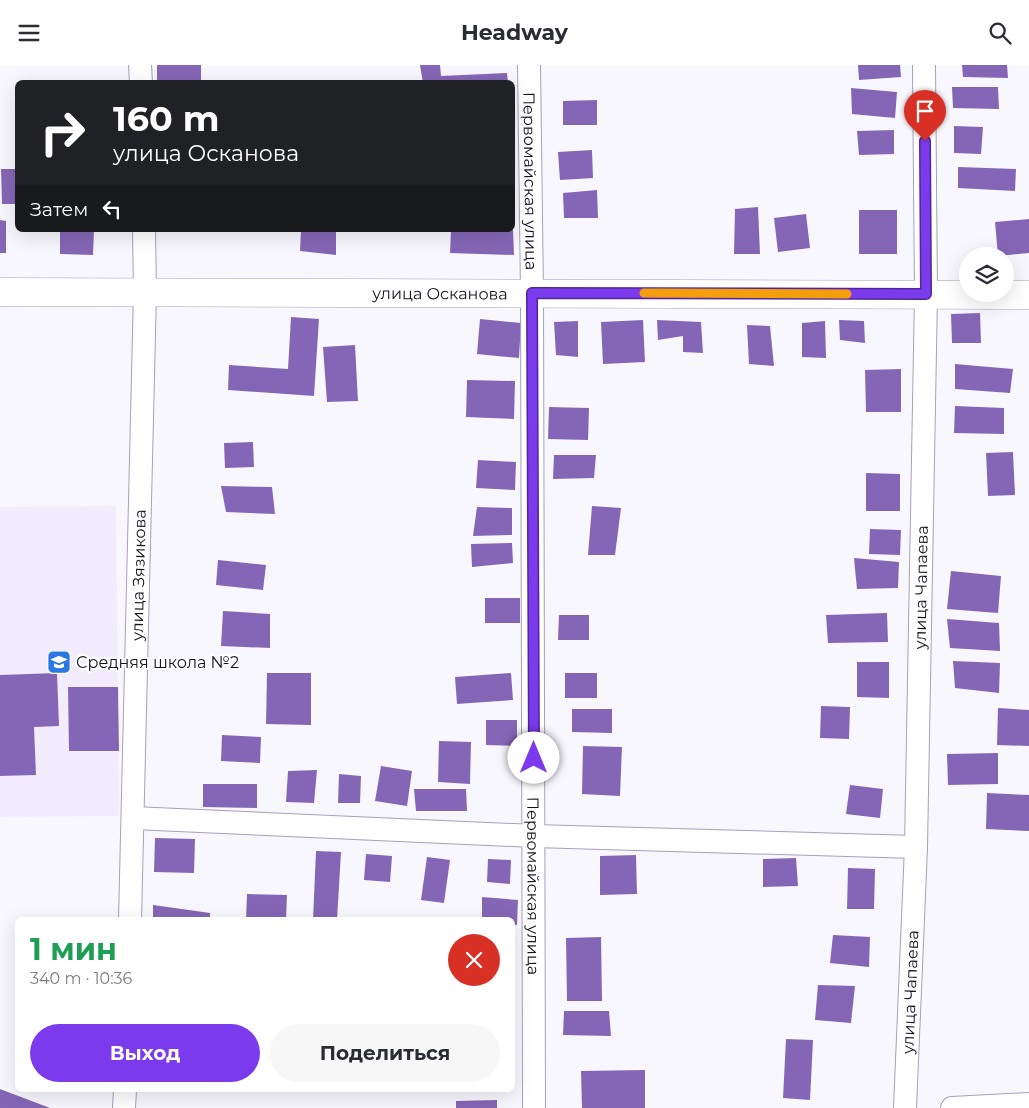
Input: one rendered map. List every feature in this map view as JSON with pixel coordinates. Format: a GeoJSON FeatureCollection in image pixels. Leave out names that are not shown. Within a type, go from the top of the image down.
{"type":"FeatureCollection","features":[{"type":"Feature","properties":{"kind":"main road","name":"улица Осканова"},"geometry":{"type":"LineString","coordinates":[[0,292],[1029,295]]}},
{"type":"Feature","properties":{"kind":"street"},"geometry":{"type":"LineString","coordinates":[[140,65],[141,80]]}},
{"type":"Feature","properties":{"kind":"street","name":"Первомайская улица"},"geometry":{"type":"LineString","coordinates":[[529,65],[532,293],[534,1108]]}},
{"type":"Feature","properties":{"kind":"street","name":"улица Чапаева"},"geometry":{"type":"LineString","coordinates":[[905,1108],[916,847],[926,294],[924,65]]}},
{"type":"Feature","properties":{"kind":"street","name":"улица Зязикова"},"geometry":{"type":"LineString","coordinates":[[130,917],[146,292],[144,232]]}},
{"type":"Feature","properties":{"kind":"street"},"geometry":{"type":"LineString","coordinates":[[133,818],[534,836],[916,847]]}},
{"type":"Feature","properties":{"kind":"street"},"geometry":{"type":"LineString","coordinates":[[124,1108],[125,1092]]}},
{"type":"Feature","properties":{"kind":"street"},"geometry":{"type":"LineString","coordinates":[[952,1108],[1029,1104]]}},
{"type":"Feature","properties":{"kind":"shaded area","name":"Средняя школа №2"},"geometry":{"type":"Polygon","coordinates":[[[116,506],[119,816],[0,817],[0,507],[116,506]]]}},
{"type":"Feature","properties":{"kind":"building"},"geometry":{"type":"Polygon","coordinates":[[[157,65],[201,65],[201,80],[157,80],[157,65]]]}},
{"type":"Feature","properties":{"kind":"building"},"geometry":{"type":"Polygon","coordinates":[[[420,65],[440,65],[441,76],[507,73],[508,80],[422,80],[420,65]]]}},
{"type":"Feature","properties":{"kind":"building"},"geometry":{"type":"Polygon","coordinates":[[[858,65],[900,65],[901,77],[859,80],[858,65]]]}},
{"type":"Feature","properties":{"kind":"building"},"geometry":{"type":"Polygon","coordinates":[[[962,65],[1007,65],[1008,78],[963,77],[962,65]]]}},
{"type":"Feature","properties":{"kind":"building"},"geometry":{"type":"Polygon","coordinates":[[[952,87],[998,87],[999,109],[953,108],[952,87]]]}},
{"type":"Feature","properties":{"kind":"building"},"geometry":{"type":"Polygon","coordinates":[[[851,88],[897,92],[895,118],[852,114],[851,88]]]}},
{"type":"Feature","properties":{"kind":"building"},"geometry":{"type":"Polygon","coordinates":[[[597,100],[597,125],[563,125],[563,101],[597,100]]]}},
{"type":"Feature","properties":{"kind":"building"},"geometry":{"type":"Polygon","coordinates":[[[954,126],[983,127],[981,154],[954,153],[954,126]]]}},
{"type":"Feature","properties":{"kind":"building"},"geometry":{"type":"Polygon","coordinates":[[[894,130],[894,154],[859,155],[857,131],[894,130]]]}},
{"type":"Feature","properties":{"kind":"building"},"geometry":{"type":"Polygon","coordinates":[[[592,150],[593,178],[560,180],[558,152],[592,150]]]}},
{"type":"Feature","properties":{"kind":"building"},"geometry":{"type":"Polygon","coordinates":[[[958,167],[1016,169],[1015,191],[958,188],[958,167]]]}},
{"type":"Feature","properties":{"kind":"building"},"geometry":{"type":"Polygon","coordinates":[[[1,169],[15,169],[15,204],[2,204],[1,169]]]}},
{"type":"Feature","properties":{"kind":"building"},"geometry":{"type":"Polygon","coordinates":[[[597,190],[598,218],[564,218],[563,193],[597,190]]]}},
{"type":"Feature","properties":{"kind":"building"},"geometry":{"type":"Polygon","coordinates":[[[758,207],[760,254],[734,254],[735,209],[758,207]]]}},
{"type":"Feature","properties":{"kind":"building"},"geometry":{"type":"Polygon","coordinates":[[[859,210],[897,210],[897,254],[859,254],[859,210]]]}},
{"type":"Feature","properties":{"kind":"building"},"geometry":{"type":"Polygon","coordinates":[[[806,214],[810,248],[778,252],[774,218],[806,214]]]}},
{"type":"Feature","properties":{"kind":"building"},"geometry":{"type":"Polygon","coordinates":[[[1029,219],[1029,253],[1014,254],[1014,247],[997,247],[995,222],[1029,219]]]}},
{"type":"Feature","properties":{"kind":"building"},"geometry":{"type":"Polygon","coordinates":[[[0,220],[6,221],[6,253],[0,253],[0,220]]]}},
{"type":"Feature","properties":{"kind":"building"},"geometry":{"type":"Polygon","coordinates":[[[60,232],[94,232],[93,255],[60,254],[60,232]]]}},
{"type":"Feature","properties":{"kind":"building"},"geometry":{"type":"Polygon","coordinates":[[[301,232],[336,232],[336,255],[300,251],[301,232]]]}},
{"type":"Feature","properties":{"kind":"building"},"geometry":{"type":"Polygon","coordinates":[[[451,232],[513,232],[514,255],[450,253],[451,232]]]}},
{"type":"Feature","properties":{"kind":"building"},"geometry":{"type":"Polygon","coordinates":[[[980,313],[981,343],[952,343],[951,314],[980,313]]]}},
{"type":"Feature","properties":{"kind":"building"},"geometry":{"type":"Polygon","coordinates":[[[291,317],[319,319],[314,396],[228,390],[229,365],[288,369],[291,317]]]}},
{"type":"Feature","properties":{"kind":"building"},"geometry":{"type":"Polygon","coordinates":[[[480,319],[521,323],[519,358],[477,354],[480,319]]]}},
{"type":"Feature","properties":{"kind":"building"},"geometry":{"type":"Polygon","coordinates":[[[643,320],[645,362],[603,364],[601,322],[643,320]]]}},
{"type":"Feature","properties":{"kind":"building"},"geometry":{"type":"Polygon","coordinates":[[[657,320],[701,322],[703,353],[683,352],[683,336],[658,340],[657,320]]]}},
{"type":"Feature","properties":{"kind":"building"},"geometry":{"type":"Polygon","coordinates":[[[839,320],[864,321],[865,343],[840,340],[839,320]]]}},
{"type":"Feature","properties":{"kind":"building"},"geometry":{"type":"Polygon","coordinates":[[[578,321],[578,357],[556,355],[554,322],[578,321]]]}},
{"type":"Feature","properties":{"kind":"building"},"geometry":{"type":"Polygon","coordinates":[[[825,321],[826,358],[802,357],[802,323],[825,321]]]}},
{"type":"Feature","properties":{"kind":"building"},"geometry":{"type":"Polygon","coordinates":[[[747,325],[770,326],[774,366],[749,364],[747,325]]]}},
{"type":"Feature","properties":{"kind":"building"},"geometry":{"type":"Polygon","coordinates":[[[355,345],[358,401],[327,402],[323,347],[355,345]]]}},
{"type":"Feature","properties":{"kind":"building"},"geometry":{"type":"Polygon","coordinates":[[[955,364],[1013,369],[1010,393],[955,389],[955,364]]]}},
{"type":"Feature","properties":{"kind":"building"},"geometry":{"type":"Polygon","coordinates":[[[901,369],[901,412],[866,412],[865,370],[901,369]]]}},
{"type":"Feature","properties":{"kind":"building"},"geometry":{"type":"Polygon","coordinates":[[[467,380],[515,381],[514,419],[466,417],[467,380]]]}},
{"type":"Feature","properties":{"kind":"building"},"geometry":{"type":"Polygon","coordinates":[[[955,406],[1004,408],[1004,434],[954,433],[955,406]]]}},
{"type":"Feature","properties":{"kind":"building"},"geometry":{"type":"Polygon","coordinates":[[[549,407],[589,408],[588,440],[548,439],[549,407]]]}},
{"type":"Feature","properties":{"kind":"building"},"geometry":{"type":"Polygon","coordinates":[[[253,442],[254,467],[225,468],[224,443],[253,442]]]}},
{"type":"Feature","properties":{"kind":"building"},"geometry":{"type":"Polygon","coordinates":[[[1013,452],[1015,495],[988,496],[986,453],[1013,452]]]}},
{"type":"Feature","properties":{"kind":"building"},"geometry":{"type":"Polygon","coordinates":[[[554,455],[596,455],[594,478],[553,479],[554,455]]]}},
{"type":"Feature","properties":{"kind":"building"},"geometry":{"type":"Polygon","coordinates":[[[478,460],[516,462],[515,490],[476,488],[478,460]]]}},
{"type":"Feature","properties":{"kind":"building"},"geometry":{"type":"Polygon","coordinates":[[[866,473],[900,474],[900,511],[866,511],[866,473]]]}},
{"type":"Feature","properties":{"kind":"building"},"geometry":{"type":"Polygon","coordinates":[[[221,486],[272,487],[275,514],[226,512],[221,486]]]}},
{"type":"Feature","properties":{"kind":"building"},"geometry":{"type":"Polygon","coordinates":[[[592,506],[621,508],[615,555],[588,555],[592,506]]]}},
{"type":"Feature","properties":{"kind":"building"},"geometry":{"type":"Polygon","coordinates":[[[477,507],[512,508],[512,535],[473,536],[477,507]]]}},
{"type":"Feature","properties":{"kind":"building"},"geometry":{"type":"Polygon","coordinates":[[[870,529],[901,530],[900,555],[869,554],[870,529]]]}},
{"type":"Feature","properties":{"kind":"building"},"geometry":{"type":"Polygon","coordinates":[[[512,543],[513,563],[472,567],[471,544],[512,543]]]}},
{"type":"Feature","properties":{"kind":"building"},"geometry":{"type":"Polygon","coordinates":[[[854,558],[899,562],[898,588],[857,589],[854,558]]]}},
{"type":"Feature","properties":{"kind":"building"},"geometry":{"type":"Polygon","coordinates":[[[218,560],[266,565],[263,590],[216,585],[218,560]]]}},
{"type":"Feature","properties":{"kind":"building"},"geometry":{"type":"Polygon","coordinates":[[[951,571],[1001,576],[998,613],[947,609],[951,571]]]}},
{"type":"Feature","properties":{"kind":"building"},"geometry":{"type":"Polygon","coordinates":[[[485,598],[520,598],[520,623],[485,623],[485,598]]]}},
{"type":"Feature","properties":{"kind":"building"},"geometry":{"type":"Polygon","coordinates":[[[223,611],[270,614],[270,648],[221,646],[223,611]]]}},
{"type":"Feature","properties":{"kind":"building"},"geometry":{"type":"Polygon","coordinates":[[[887,613],[888,642],[828,643],[826,615],[887,613]]]}},
{"type":"Feature","properties":{"kind":"building"},"geometry":{"type":"Polygon","coordinates":[[[559,615],[589,615],[589,640],[558,640],[559,615]]]}},
{"type":"Feature","properties":{"kind":"building"},"geometry":{"type":"Polygon","coordinates":[[[947,619],[999,623],[1000,651],[950,648],[947,619]]]}},
{"type":"Feature","properties":{"kind":"building"},"geometry":{"type":"Polygon","coordinates":[[[953,661],[1000,663],[999,693],[955,688],[953,661]]]}},
{"type":"Feature","properties":{"kind":"building"},"geometry":{"type":"Polygon","coordinates":[[[857,662],[889,662],[889,698],[857,697],[857,662]]]}},
{"type":"Feature","properties":{"kind":"building"},"geometry":{"type":"Polygon","coordinates":[[[57,673],[59,726],[34,727],[36,775],[0,776],[0,675],[57,673]]]}},
{"type":"Feature","properties":{"kind":"building"},"geometry":{"type":"Polygon","coordinates":[[[267,673],[311,673],[311,725],[266,724],[267,673]]]}},
{"type":"Feature","properties":{"kind":"building"},"geometry":{"type":"Polygon","coordinates":[[[511,673],[513,700],[457,704],[455,677],[511,673]]]}},
{"type":"Feature","properties":{"kind":"building"},"geometry":{"type":"Polygon","coordinates":[[[565,673],[597,673],[597,698],[565,698],[565,673]]]}},
{"type":"Feature","properties":{"kind":"building"},"geometry":{"type":"Polygon","coordinates":[[[68,687],[118,687],[119,751],[69,751],[68,687]]]}},
{"type":"Feature","properties":{"kind":"building"},"geometry":{"type":"Polygon","coordinates":[[[821,706],[850,707],[849,739],[820,738],[821,706]]]}},
{"type":"Feature","properties":{"kind":"building"},"geometry":{"type":"Polygon","coordinates":[[[998,708],[1029,710],[1029,746],[997,745],[998,708]]]}},
{"type":"Feature","properties":{"kind":"building"},"geometry":{"type":"Polygon","coordinates":[[[572,709],[612,709],[612,733],[572,732],[572,709]]]}},
{"type":"Feature","properties":{"kind":"building"},"geometry":{"type":"Polygon","coordinates":[[[486,720],[517,720],[517,746],[486,745],[486,720]]]}},
{"type":"Feature","properties":{"kind":"building"},"geometry":{"type":"Polygon","coordinates":[[[222,735],[261,737],[260,763],[221,761],[222,735]]]}},
{"type":"Feature","properties":{"kind":"building"},"geometry":{"type":"Polygon","coordinates":[[[439,741],[471,742],[470,784],[438,782],[439,741]]]}},
{"type":"Feature","properties":{"kind":"building"},"geometry":{"type":"Polygon","coordinates":[[[583,746],[622,747],[620,796],[582,794],[583,746]]]}},
{"type":"Feature","properties":{"kind":"building"},"geometry":{"type":"Polygon","coordinates":[[[998,753],[998,784],[948,785],[947,754],[998,753]]]}},
{"type":"Feature","properties":{"kind":"building"},"geometry":{"type":"Polygon","coordinates":[[[381,766],[412,771],[407,806],[375,801],[381,766]]]}},
{"type":"Feature","properties":{"kind":"building"},"geometry":{"type":"Polygon","coordinates":[[[317,770],[314,803],[286,802],[288,771],[317,770]]]}},
{"type":"Feature","properties":{"kind":"building"},"geometry":{"type":"Polygon","coordinates":[[[339,774],[361,776],[360,803],[338,803],[339,774]]]}},
{"type":"Feature","properties":{"kind":"building"},"geometry":{"type":"Polygon","coordinates":[[[203,784],[257,784],[257,808],[203,807],[203,784]]]}},
{"type":"Feature","properties":{"kind":"building"},"geometry":{"type":"Polygon","coordinates":[[[850,785],[883,789],[880,818],[846,814],[850,785]]]}},
{"type":"Feature","properties":{"kind":"building"},"geometry":{"type":"Polygon","coordinates":[[[414,789],[466,789],[467,811],[416,811],[414,789]]]}},
{"type":"Feature","properties":{"kind":"building"},"geometry":{"type":"Polygon","coordinates":[[[987,793],[1029,795],[1029,831],[986,829],[987,793]]]}},
{"type":"Feature","properties":{"kind":"building"},"geometry":{"type":"Polygon","coordinates":[[[155,838],[195,839],[194,873],[154,872],[155,838]]]}},
{"type":"Feature","properties":{"kind":"building"},"geometry":{"type":"Polygon","coordinates":[[[316,851],[341,852],[337,917],[313,917],[316,851]]]}},
{"type":"Feature","properties":{"kind":"building"},"geometry":{"type":"Polygon","coordinates":[[[366,854],[392,856],[390,882],[364,880],[366,854]]]}},
{"type":"Feature","properties":{"kind":"building"},"geometry":{"type":"Polygon","coordinates":[[[636,855],[637,894],[600,895],[600,856],[636,855]]]}},
{"type":"Feature","properties":{"kind":"building"},"geometry":{"type":"Polygon","coordinates":[[[427,857],[450,860],[444,903],[421,900],[427,857]]]}},
{"type":"Feature","properties":{"kind":"building"},"geometry":{"type":"Polygon","coordinates":[[[796,858],[798,886],[763,887],[763,859],[796,858]]]}},
{"type":"Feature","properties":{"kind":"building"},"geometry":{"type":"Polygon","coordinates":[[[488,859],[511,860],[510,884],[487,882],[488,859]]]}},
{"type":"Feature","properties":{"kind":"building"},"geometry":{"type":"Polygon","coordinates":[[[848,868],[875,869],[874,909],[847,909],[848,868]]]}},
{"type":"Feature","properties":{"kind":"building"},"geometry":{"type":"Polygon","coordinates":[[[247,894],[287,895],[286,917],[246,917],[247,894]]]}},
{"type":"Feature","properties":{"kind":"building"},"geometry":{"type":"Polygon","coordinates":[[[482,897],[518,900],[517,925],[515,925],[515,917],[482,917],[482,897]]]}},
{"type":"Feature","properties":{"kind":"building"},"geometry":{"type":"Polygon","coordinates":[[[153,905],[210,913],[210,917],[153,917],[153,905]]]}},
{"type":"Feature","properties":{"kind":"building"},"geometry":{"type":"Polygon","coordinates":[[[833,935],[870,937],[869,967],[830,963],[833,935]]]}},
{"type":"Feature","properties":{"kind":"building"},"geometry":{"type":"Polygon","coordinates":[[[601,937],[602,1001],[567,1001],[566,938],[601,937]]]}},
{"type":"Feature","properties":{"kind":"building"},"geometry":{"type":"Polygon","coordinates":[[[818,985],[855,986],[851,1023],[815,1020],[818,985]]]}},
{"type":"Feature","properties":{"kind":"building"},"geometry":{"type":"Polygon","coordinates":[[[564,1011],[609,1011],[611,1036],[563,1035],[564,1011]]]}},
{"type":"Feature","properties":{"kind":"building"},"geometry":{"type":"Polygon","coordinates":[[[786,1039],[813,1040],[810,1100],[783,1098],[786,1039]]]}},
{"type":"Feature","properties":{"kind":"building"},"geometry":{"type":"Polygon","coordinates":[[[645,1070],[645,1108],[582,1108],[581,1071],[645,1070]]]}},
{"type":"Feature","properties":{"kind":"building"},"geometry":{"type":"Polygon","coordinates":[[[0,1089],[50,1108],[0,1108],[0,1089]]]}},
{"type":"Feature","properties":{"kind":"building"},"geometry":{"type":"Polygon","coordinates":[[[497,1100],[497,1108],[456,1108],[456,1101],[497,1100]]]}},
{"type":"Feature","properties":{"kind":"slow traffic"},"geometry":{"type":"LineString","coordinates":[[644,293],[847,294]]}},
{"type":"Feature","properties":{"kind":"place","name":"Средняя школа №2"},"geometry":{"type":"Point","coordinates":[59,662]}},
{"type":"Feature","properties":{"kind":"route"},"geometry":{"type":"LineString","coordinates":[[534,758],[532,293],[926,294],[925,141]]}}]}
